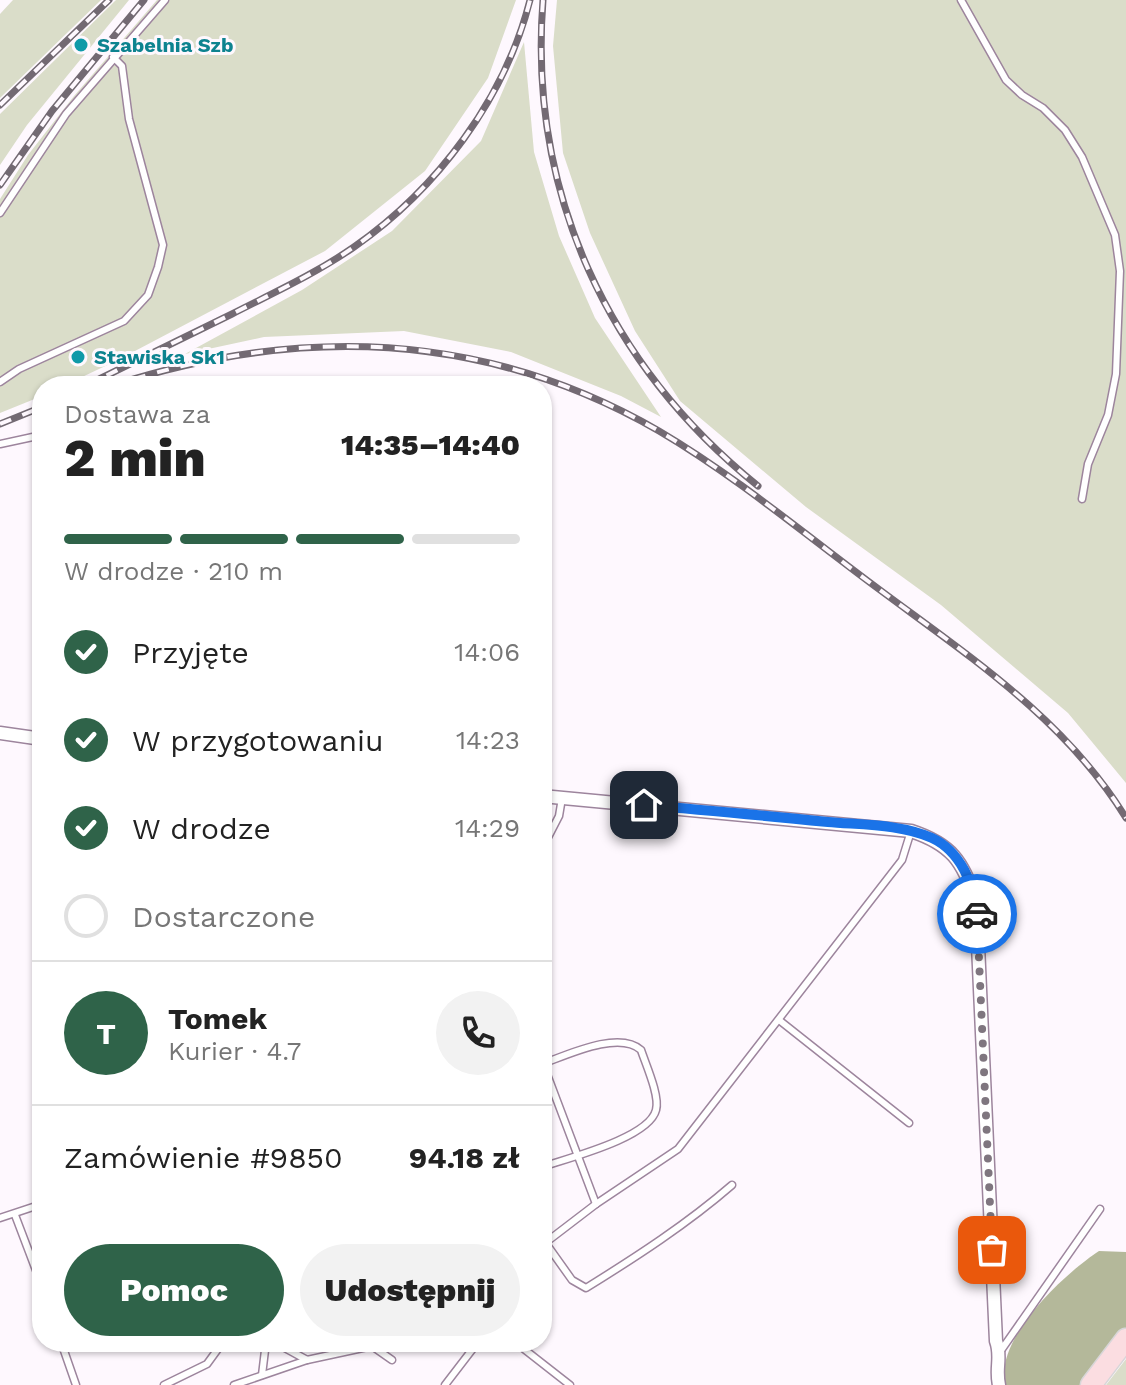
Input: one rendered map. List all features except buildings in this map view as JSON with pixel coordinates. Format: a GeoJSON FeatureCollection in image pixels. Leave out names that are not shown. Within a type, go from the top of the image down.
{"type":"FeatureCollection","features":[{"type":"Feature","properties":{"kind":"main road"},"geometry":{"type":"LineString","coordinates":[[1091,1385],[1126,1339]]}},
{"type":"Feature","properties":{"kind":"street"},"geometry":{"type":"LineString","coordinates":[[0,733],[32,738]]}},
{"type":"Feature","properties":{"kind":"street"},"geometry":{"type":"LineString","coordinates":[[552,797],[911,831],[934,839],[952,852],[967,875],[976,901],[996,1341],[1000,1353],[997,1368],[999,1385]]}},
{"type":"Feature","properties":{"kind":"lane"},"geometry":{"type":"LineString","coordinates":[[0,213],[57,126],[165,0]]}},
{"type":"Feature","properties":{"kind":"lane"},"geometry":{"type":"LineString","coordinates":[[961,0],[1006,80],[1043,108],[1065,130],[1082,157],[1115,235],[1120,271],[1116,374],[1108,415],[1088,464],[1082,499]]}},
{"type":"Feature","properties":{"kind":"lane"},"geometry":{"type":"LineString","coordinates":[[0,382],[19,369],[124,321],[148,295],[158,267],[163,245],[129,119],[122,66],[113,57]]}},
{"type":"Feature","properties":{"kind":"lane"},"geometry":{"type":"LineString","coordinates":[[0,444],[32,437]]}},
{"type":"Feature","properties":{"kind":"lane"},"geometry":{"type":"LineString","coordinates":[[552,830],[559,816],[562,798]]}},
{"type":"Feature","properties":{"kind":"lane"},"geometry":{"type":"LineString","coordinates":[[552,1238],[678,1149],[902,860],[911,831]]}},
{"type":"Feature","properties":{"kind":"lane"},"geometry":{"type":"LineString","coordinates":[[779,1020],[909,1123]]}},
{"type":"Feature","properties":{"kind":"lane"},"geometry":{"type":"LineString","coordinates":[[552,1060],[590,1047],[627,1041],[641,1050],[657,1101],[651,1120],[625,1137],[552,1163]]}},
{"type":"Feature","properties":{"kind":"lane"},"geometry":{"type":"LineString","coordinates":[[552,1090],[596,1204]]}},
{"type":"Feature","properties":{"kind":"lane"},"geometry":{"type":"LineString","coordinates":[[552,1254],[572,1280],[586,1288],[708,1206],[732,1185]]}},
{"type":"Feature","properties":{"kind":"lane"},"geometry":{"type":"LineString","coordinates":[[0,1218],[32,1208]]}},
{"type":"Feature","properties":{"kind":"lane"},"geometry":{"type":"LineString","coordinates":[[1000,1353],[1100,1209]]}},
{"type":"Feature","properties":{"kind":"lane"},"geometry":{"type":"LineString","coordinates":[[15,1215],[32,1260]]}},
{"type":"Feature","properties":{"kind":"lane"},"geometry":{"type":"LineString","coordinates":[[64,1352],[76,1385]]}},
{"type":"Feature","properties":{"kind":"lane"},"geometry":{"type":"LineString","coordinates":[[164,1385],[207,1364],[216,1352]]}},
{"type":"Feature","properties":{"kind":"lane"},"geometry":{"type":"LineString","coordinates":[[262,1375],[265,1352]]}},
{"type":"Feature","properties":{"kind":"lane"},"geometry":{"type":"LineString","coordinates":[[292,1352],[307,1360]]}},
{"type":"Feature","properties":{"kind":"lane"},"geometry":{"type":"LineString","coordinates":[[234,1385],[340,1352]]}},
{"type":"Feature","properties":{"kind":"lane"},"geometry":{"type":"LineString","coordinates":[[382,1352],[392,1360]]}},
{"type":"Feature","properties":{"kind":"lane"},"geometry":{"type":"LineString","coordinates":[[445,1385],[470,1352]]}},
{"type":"Feature","properties":{"kind":"lane"},"geometry":{"type":"LineString","coordinates":[[528,1352],[570,1385]]}},
{"type":"Feature","properties":{"kind":"green space"},"geometry":{"type":"Polygon","coordinates":[[[13,0],[101,0],[0,98],[0,14],[13,0]]]}},
{"type":"Feature","properties":{"kind":"green space"},"geometry":{"type":"Polygon","coordinates":[[[116,0],[129,0],[27,125],[0,165],[0,114],[116,0]]]}},
{"type":"Feature","properties":{"kind":"green space"},"geometry":{"type":"Polygon","coordinates":[[[157,0],[516,0],[488,78],[425,171],[325,251],[84,376],[32,376],[32,400],[0,413],[0,199],[28,155],[157,0]]]}},
{"type":"Feature","properties":{"kind":"green space"},"geometry":{"type":"Polygon","coordinates":[[[557,0],[1126,0],[1126,783],[1068,713],[941,605],[806,507],[680,401],[635,331],[590,233],[563,153],[553,46],[557,0]]]}},
{"type":"Feature","properties":{"kind":"green space"},"geometry":{"type":"Polygon","coordinates":[[[524,42],[534,152],[559,236],[595,318],[661,417],[621,396],[511,352],[404,331],[264,337],[185,354],[302,290],[392,231],[481,141],[524,42]]]}},
{"type":"Feature","properties":{"kind":"green space"},"geometry":{"type":"Polygon","coordinates":[[[1099,1251],[1126,1252],[1126,1331],[1085,1385],[1005,1385],[1004,1367],[1021,1328],[1051,1291],[1099,1251]]]}},
{"type":"Feature","properties":{"kind":"green space"},"geometry":{"type":"Polygon","coordinates":[[[1126,1359],[1126,1385],[1106,1385],[1126,1359]]]}},
{"type":"Feature","properties":{"kind":"railway"},"geometry":{"type":"LineString","coordinates":[[0,105],[109,0]]}},
{"type":"Feature","properties":{"kind":"railway"},"geometry":{"type":"LineString","coordinates":[[0,185],[52,111],[144,0]]}},
{"type":"Feature","properties":{"kind":"railway"},"geometry":{"type":"LineString","coordinates":[[105,376],[309,275],[384,224],[413,198],[464,139],[504,72],[530,0]]}},
{"type":"Feature","properties":{"kind":"railway"},"geometry":{"type":"LineString","coordinates":[[543,0],[542,71],[549,140],[565,207],[589,270],[620,330],[659,386],[705,438],[758,486]]}},
{"type":"Feature","properties":{"kind":"railway"},"geometry":{"type":"LineString","coordinates":[[146,376],[252,353],[321,347],[390,348],[459,356],[534,376]]}},
{"type":"Feature","properties":{"kind":"railway"},"geometry":{"type":"LineString","coordinates":[[552,383],[593,398],[659,431],[716,468],[982,666],[1046,720],[1075,750],[1126,818]]}},
{"type":"Feature","properties":{"kind":"railway"},"geometry":{"type":"LineString","coordinates":[[0,424],[32,411]]}},
{"type":"Feature","properties":{"kind":"way so far"},"geometry":{"type":"LineString","coordinates":[[977,914],[992,1250]]}},
{"type":"Feature","properties":{"kind":"place","name":"Szabelnia Szb"},"geometry":{"type":"Point","coordinates":[81,45]}},
{"type":"Feature","properties":{"kind":"place","name":"Stawiska Sk1"},"geometry":{"type":"Point","coordinates":[78,357]}},
{"type":"Feature","properties":{"kind":"route"},"geometry":{"type":"LineString","coordinates":[[644,805],[911,831],[934,839],[952,852],[967,875],[977,914]]}}]}
